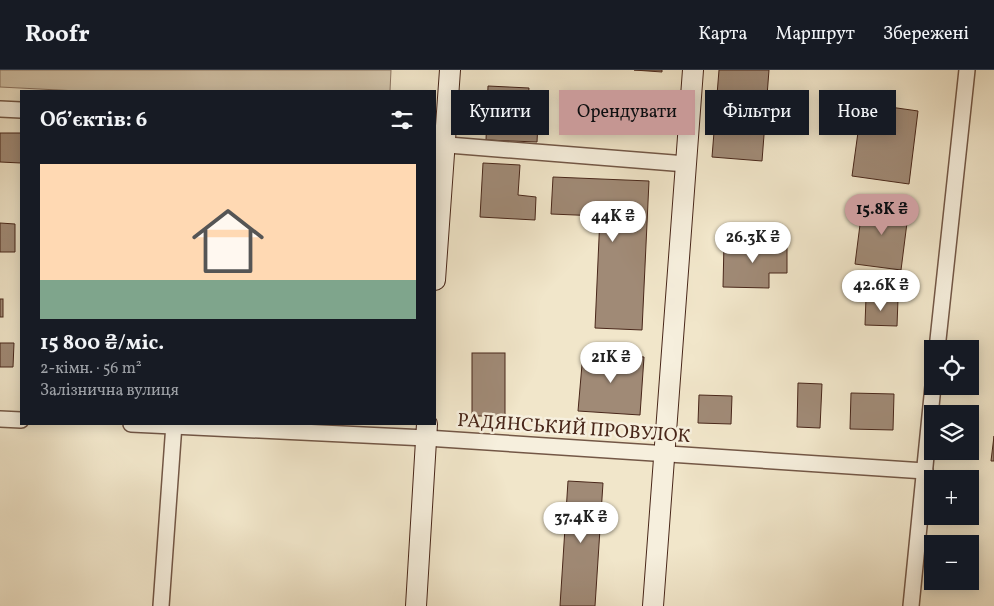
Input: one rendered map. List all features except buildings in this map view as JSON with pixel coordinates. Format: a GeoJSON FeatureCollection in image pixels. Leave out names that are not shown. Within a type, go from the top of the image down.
{"type":"FeatureCollection","features":[{"type":"Feature","properties":{"kind":"street"},"geometry":{"type":"LineString","coordinates":[[436,253],[440,145],[450,70]]}},
{"type":"Feature","properties":{"kind":"street"},"geometry":{"type":"LineString","coordinates":[[654,606],[693,70]]}},
{"type":"Feature","properties":{"kind":"street"},"geometry":{"type":"LineString","coordinates":[[938,340],[967,70]]}},
{"type":"Feature","properties":{"kind":"street"},"geometry":{"type":"LineString","coordinates":[[0,109],[20,110]]}},
{"type":"Feature","properties":{"kind":"street"},"geometry":{"type":"LineString","coordinates":[[440,145],[686,164]]}},
{"type":"Feature","properties":{"kind":"street"},"geometry":{"type":"LineString","coordinates":[[924,470],[932,395]]}},
{"type":"Feature","properties":{"kind":"street"},"geometry":{"type":"LineString","coordinates":[[0,419],[20,420]]}},
{"type":"Feature","properties":{"kind":"street"},"geometry":{"type":"LineString","coordinates":[[161,606],[174,425]]}},
{"type":"Feature","properties":{"kind":"street","name":"РАДЯНСЬКИЙ ПРОВУЛОК"},"geometry":{"type":"LineString","coordinates":[[174,425],[426,431],[665,453],[924,471]]}},
{"type":"Feature","properties":{"kind":"street"},"geometry":{"type":"LineString","coordinates":[[416,606],[426,431]]}},
{"type":"Feature","properties":{"kind":"street"},"geometry":{"type":"LineString","coordinates":[[911,606],[924,471]]}},
{"type":"Feature","properties":{"kind":"shaded area"},"geometry":{"type":"Polygon","coordinates":[[[0,70],[391,70],[390,90],[58,90],[0,87],[0,70]]]}}]}
